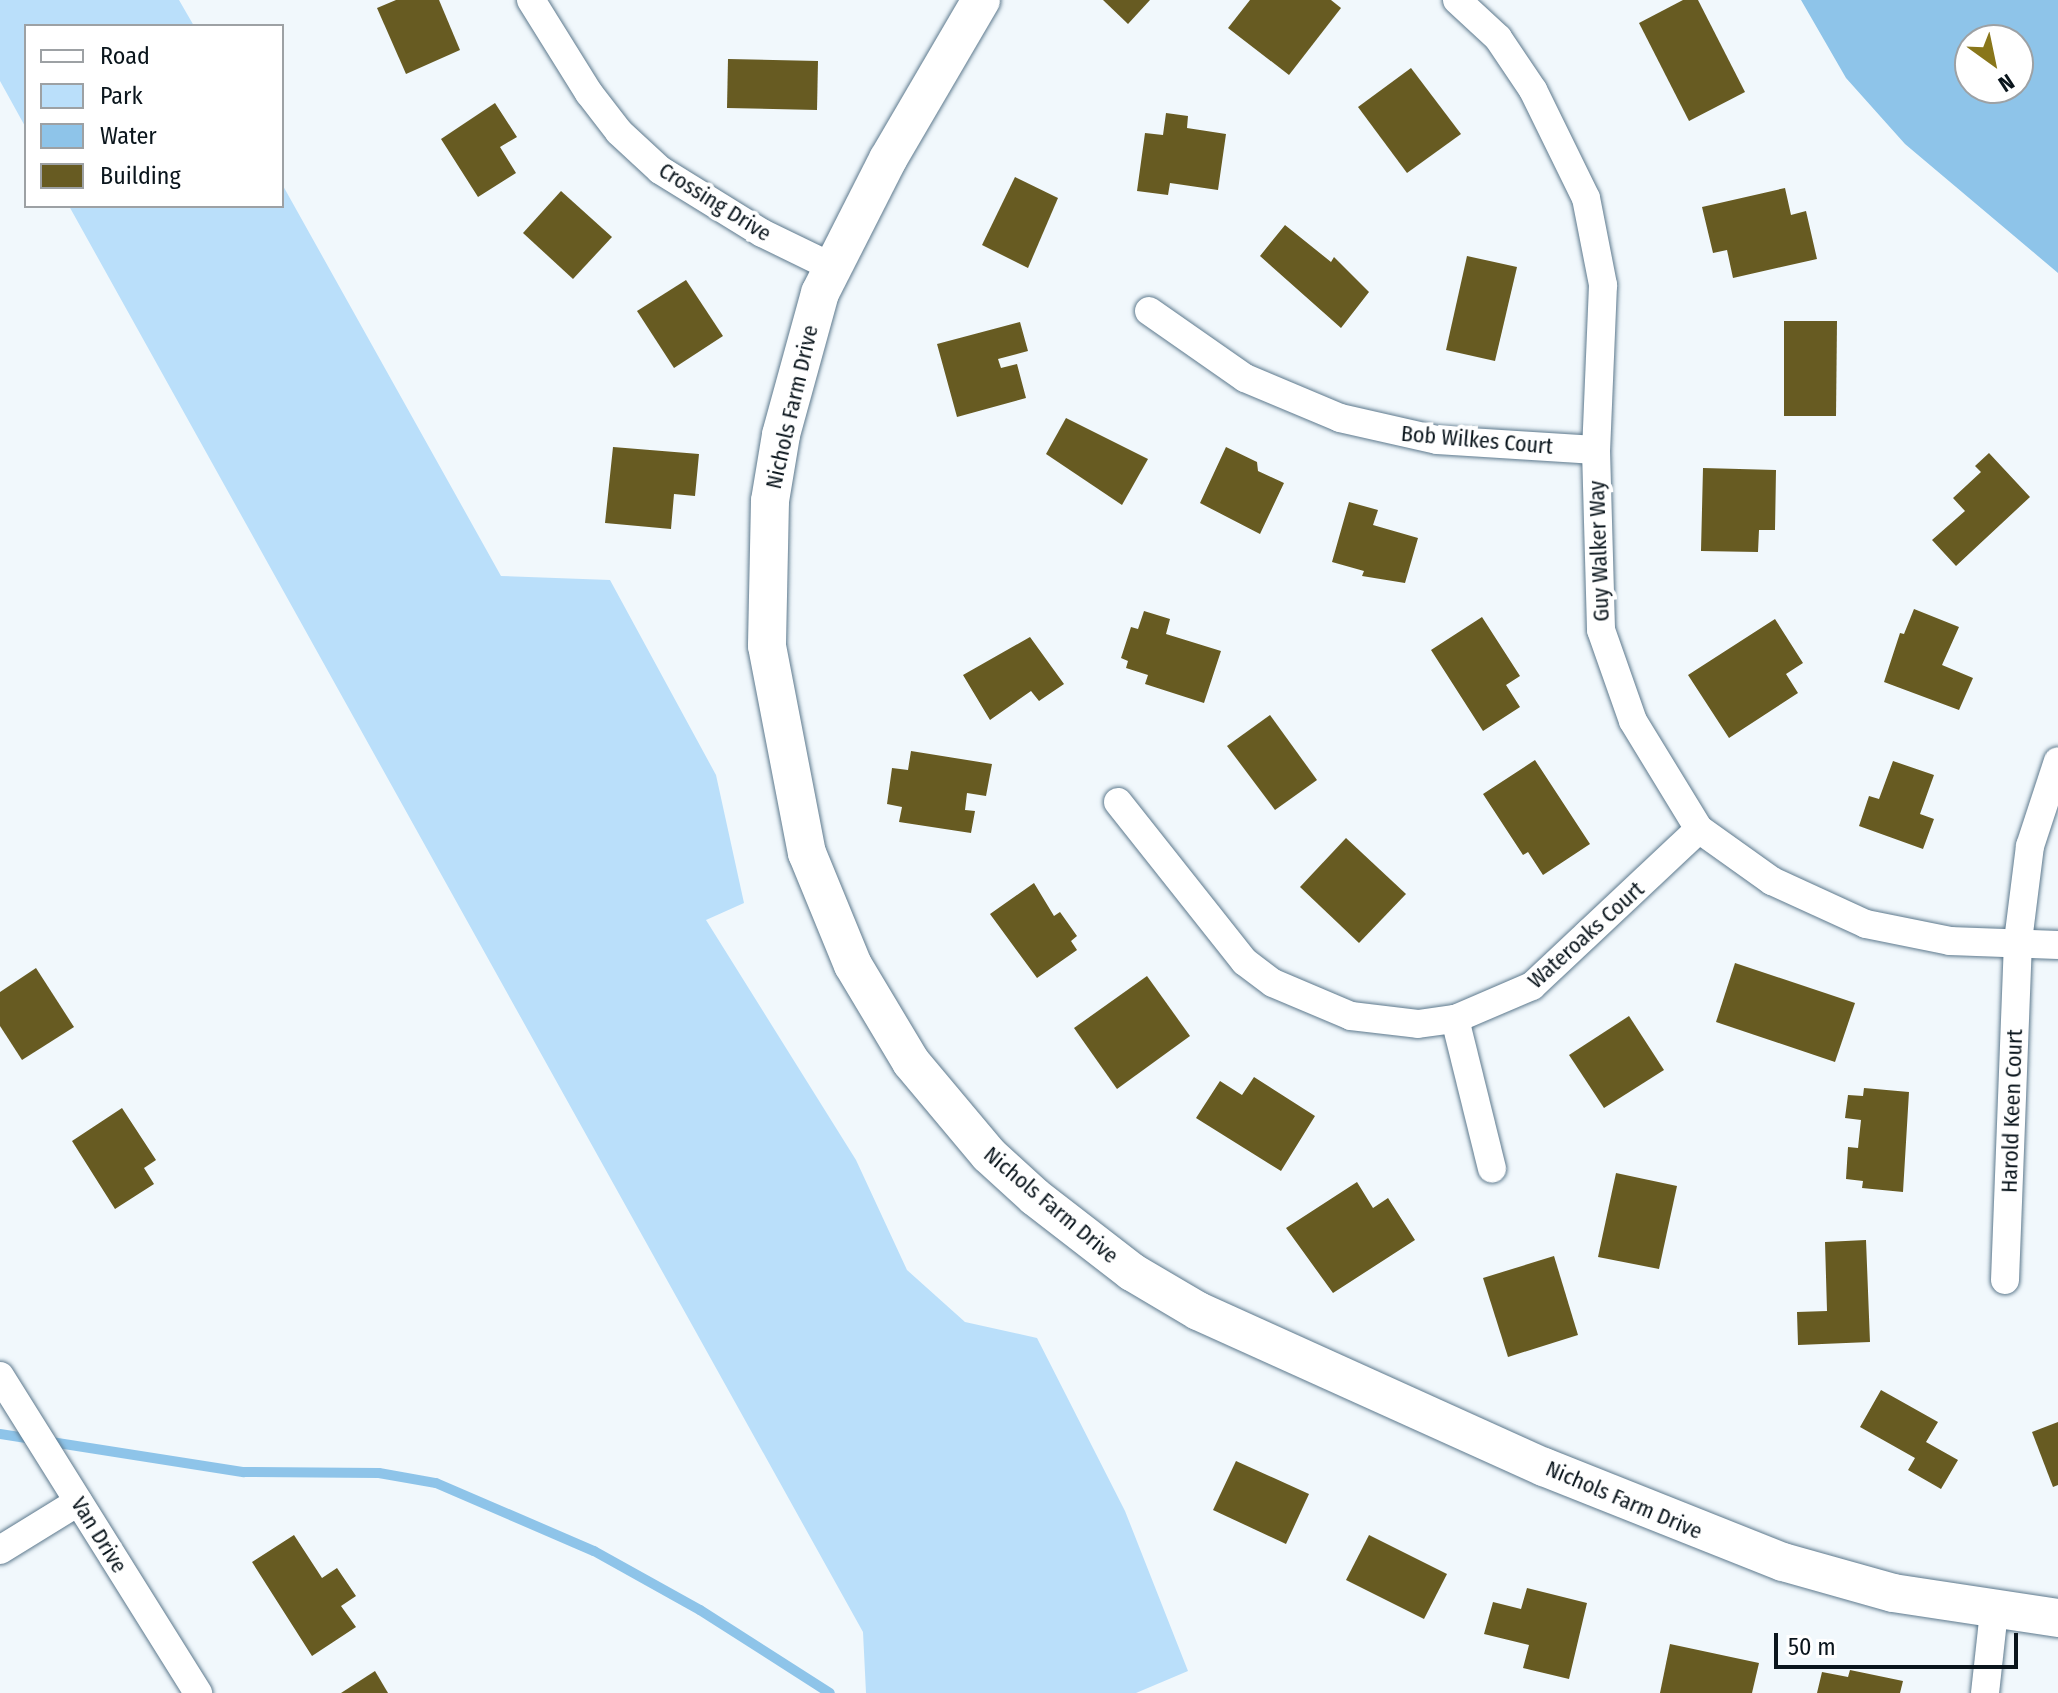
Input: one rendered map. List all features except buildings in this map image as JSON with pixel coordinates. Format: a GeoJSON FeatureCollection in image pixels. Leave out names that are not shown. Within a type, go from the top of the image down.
{"type":"FeatureCollection","features":[{"type":"Feature","properties":{"kind":"street","name":"Crossing Drive"},"geometry":{"type":"LineString","coordinates":[[531,0],[589,93],[619,132],[660,170],[762,233],[832,267]]}},
{"type":"Feature","properties":{"kind":"street","name":"Nichols Farm Drive"},"geometry":{"type":"LineString","coordinates":[[981,0],[832,267],[801,356],[770,501],[766,587],[773,686],[807,853],[827,911],[853,965],[911,1062],[989,1155],[1080,1235],[1198,1311],[1679,1524],[1783,1562],[1893,1593],[1994,1611],[2058,1618]]}},
{"type":"Feature","properties":{"kind":"street","name":"Guy Walker Way"},"geometry":{"type":"LineString","coordinates":[[1457,0],[1498,38],[1533,90],[1586,198],[1603,285],[1596,450],[1601,630],[1633,721],[1699,829],[1772,881],[1866,924],[1950,941],[2018,941],[2058,945]]}},
{"type":"Feature","properties":{"kind":"street","name":"Bob Wilkes Court"},"geometry":{"type":"LineString","coordinates":[[1149,311],[1245,378],[1340,418],[1437,440],[1596,450]]}},
{"type":"Feature","properties":{"kind":"street","name":"Harold Keen Court"},"geometry":{"type":"LineString","coordinates":[[2005,1280],[2018,941],[2030,846],[2058,761]]}},
{"type":"Feature","properties":{"kind":"street","name":"Wateroaks Court"},"geometry":{"type":"LineString","coordinates":[[1118,802],[1245,962],[1273,983],[1351,1016],[1418,1024],[1455,1019],[1532,986],[1699,829]]}},
{"type":"Feature","properties":{"kind":"street"},"geometry":{"type":"LineString","coordinates":[[1455,1019],[1492,1168]]}},
{"type":"Feature","properties":{"kind":"street","name":"Van Drive"},"geometry":{"type":"LineString","coordinates":[[0,1376],[198,1693]]}},
{"type":"Feature","properties":{"kind":"street"},"geometry":{"type":"LineString","coordinates":[[0,1550],[78,1502]]}},
{"type":"Feature","properties":{"kind":"street"},"geometry":{"type":"LineString","coordinates":[[1985,1693],[1994,1611]]}},
{"type":"Feature","properties":{"kind":"green space"},"geometry":{"type":"Polygon","coordinates":[[[0,0],[179,0],[193,24],[24,24],[24,124],[0,81],[0,0]]]}},
{"type":"Feature","properties":{"kind":"green space"},"geometry":{"type":"Polygon","coordinates":[[[284,188],[501,576],[610,580],[716,775],[744,903],[706,920],[856,1160],[907,1270],[965,1322],[1037,1338],[1125,1511],[1188,1671],[1136,1693],[866,1693],[863,1632],[70,208],[284,208],[284,188]]]}},
{"type":"Feature","properties":{"kind":"water"},"geometry":{"type":"Polygon","coordinates":[[[1801,0],[2058,0],[2058,273],[1905,144],[1846,78],[1801,0]]]}},
{"type":"Feature","properties":{"kind":"waterway"},"geometry":{"type":"LineString","coordinates":[[0,1434],[244,1472],[379,1473],[436,1483],[594,1551],[700,1610],[830,1693]]}}]}
